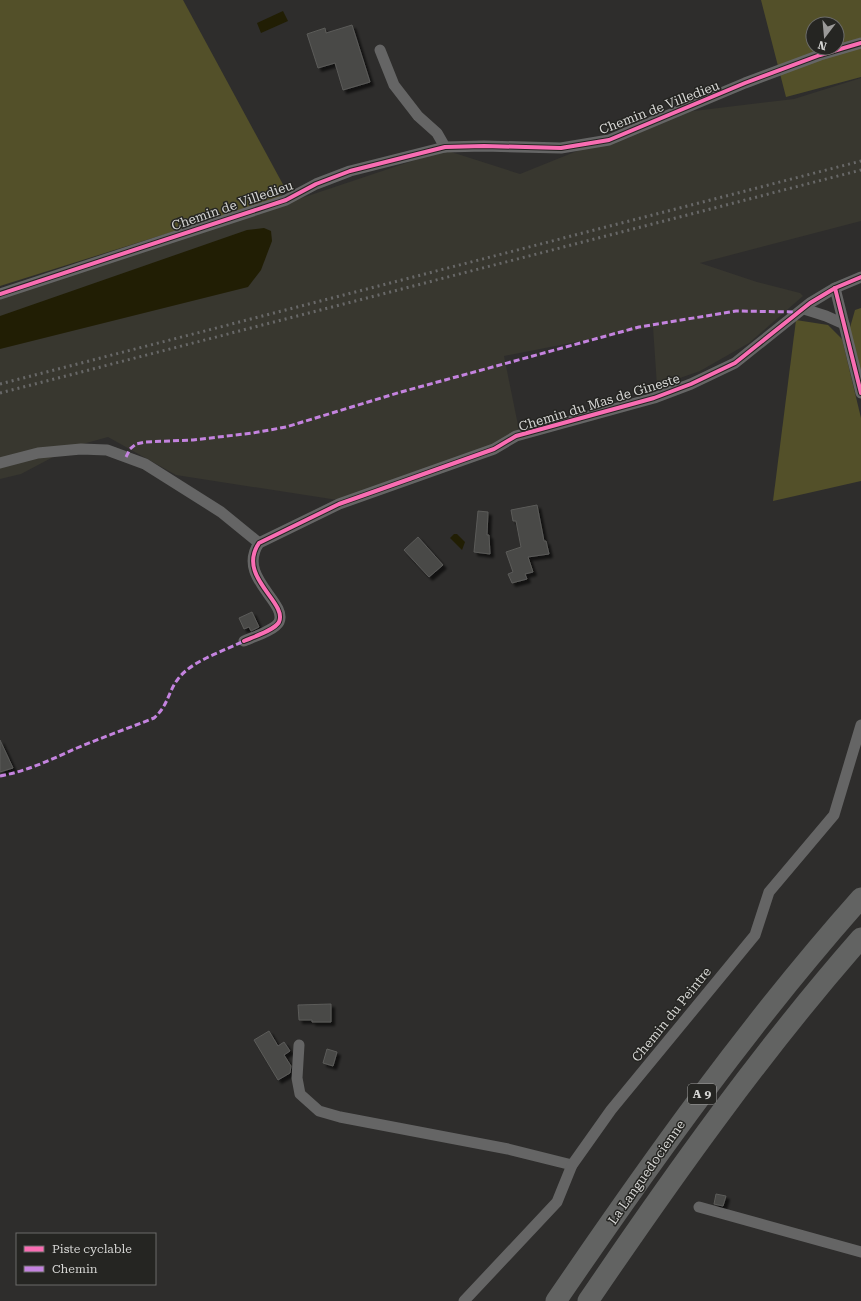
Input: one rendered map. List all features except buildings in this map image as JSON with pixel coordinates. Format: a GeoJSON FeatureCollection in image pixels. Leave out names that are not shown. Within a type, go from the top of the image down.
{"type":"FeatureCollection","features":[{"type":"Feature","properties":{"kind":"highway","name":"La Languedocienne"},"geometry":{"type":"LineString","coordinates":[[556,1301],[623,1202],[692,1107],[810,957],[861,898]]}},
{"type":"Feature","properties":{"kind":"highway","name":"La Languedocienne"},"geometry":{"type":"LineString","coordinates":[[588,1301],[666,1187],[710,1128],[777,1041],[861,938]]}},
{"type":"Feature","properties":{"kind":"street","name":"Chemin de Villedieu"},"geometry":{"type":"LineString","coordinates":[[0,294],[286,200],[316,184],[350,171],[445,147],[484,146],[560,148],[609,140],[812,58],[861,43]]}},
{"type":"Feature","properties":{"kind":"street"},"geometry":{"type":"LineString","coordinates":[[380,50],[394,85],[418,116],[437,133],[445,147]]}},
{"type":"Feature","properties":{"kind":"street","name":"Chemin du Mas de Gineste"},"geometry":{"type":"LineString","coordinates":[[259,543],[339,504],[494,449],[516,436],[654,398],[691,384],[735,363],[804,309],[835,288],[861,277]]}},
{"type":"Feature","properties":{"kind":"street"},"geometry":{"type":"LineString","coordinates":[[835,288],[861,393]]}},
{"type":"Feature","properties":{"kind":"street"},"geometry":{"type":"LineString","coordinates":[[804,309],[844,324]]}},
{"type":"Feature","properties":{"kind":"street"},"geometry":{"type":"LineString","coordinates":[[0,462],[38,453],[81,449],[107,450],[145,464],[221,512],[259,543],[254,551],[252,564],[258,579],[280,612],[279,621],[274,628],[244,641]]}},
{"type":"Feature","properties":{"kind":"street","name":"Chemin du Peintre"},"geometry":{"type":"LineString","coordinates":[[464,1301],[557,1202],[572,1165],[611,1110],[755,935],[769,892],[834,815],[861,725]]}},
{"type":"Feature","properties":{"kind":"street"},"geometry":{"type":"LineString","coordinates":[[299,1044],[297,1078],[300,1094],[319,1111],[340,1117],[508,1149],[572,1165]]}},
{"type":"Feature","properties":{"kind":"street"},"geometry":{"type":"LineString","coordinates":[[699,1207],[861,1252]]}},
{"type":"Feature","properties":{"kind":"shaded area"},"geometry":{"type":"Polygon","coordinates":[[[0,0],[183,0],[286,190],[277,199],[0,286],[0,0]]]}},
{"type":"Feature","properties":{"kind":"shaded area"},"geometry":{"type":"Polygon","coordinates":[[[761,0],[861,0],[861,77],[786,97],[761,0]]]}},
{"type":"Feature","properties":{"kind":"shaded area"},"geometry":{"type":"Polygon","coordinates":[[[283,11],[288,21],[261,33],[257,23],[283,11]]]}},
{"type":"Feature","properties":{"kind":"shaded area"},"geometry":{"type":"Polygon","coordinates":[[[861,78],[861,221],[700,263],[757,282],[800,293],[803,296],[749,343],[700,371],[657,386],[653,327],[504,356],[520,435],[344,501],[176,475],[108,437],[72,447],[21,474],[0,479],[0,299],[445,150],[520,174],[669,114],[794,99],[861,78]]]}},
{"type":"Feature","properties":{"kind":"shaded area"},"geometry":{"type":"Polygon","coordinates":[[[264,228],[271,231],[272,241],[261,270],[248,287],[0,349],[0,316],[247,230],[264,228]]]}},
{"type":"Feature","properties":{"kind":"shaded area"},"geometry":{"type":"Polygon","coordinates":[[[861,308],[861,390],[847,338],[855,310],[861,308]]]}},
{"type":"Feature","properties":{"kind":"shaded area"},"geometry":{"type":"Polygon","coordinates":[[[796,320],[828,325],[842,339],[861,418],[861,481],[773,501],[796,320]]]}},
{"type":"Feature","properties":{"kind":"shaded area"},"geometry":{"type":"Polygon","coordinates":[[[454,534],[457,534],[465,542],[462,550],[450,538],[454,534]]]}},
{"type":"Feature","properties":{"kind":"railway"},"geometry":{"type":"LineString","coordinates":[[0,384],[861,161]]}},
{"type":"Feature","properties":{"kind":"railway"},"geometry":{"type":"LineString","coordinates":[[0,393],[861,170]]}},
{"type":"Feature","properties":{"kind":"marked path"},"geometry":{"type":"LineString","coordinates":[[126,457],[130,449],[136,444],[145,442],[193,440],[253,433],[286,427],[401,392],[639,327],[736,311],[797,312]]}},
{"type":"Feature","properties":{"kind":"marked path"},"geometry":{"type":"LineString","coordinates":[[0,776],[40,764],[154,718],[162,709],[178,679],[191,667],[208,657],[244,641]]}},
{"type":"Feature","properties":{"kind":"cycle path"},"geometry":{"type":"LineString","coordinates":[[0,294],[286,200],[316,184],[350,171],[445,147],[484,146],[561,148],[609,140],[745,83],[820,55],[861,43]]}},
{"type":"Feature","properties":{"kind":"cycle path"},"geometry":{"type":"LineString","coordinates":[[244,641],[273,628],[279,622],[280,614],[258,578],[254,567],[254,555],[259,543],[339,504],[494,449],[516,436],[654,398],[691,384],[735,363],[810,303],[835,288],[861,277]]}},
{"type":"Feature","properties":{"kind":"cycle path"},"geometry":{"type":"LineString","coordinates":[[835,288],[861,393]]}}]}
